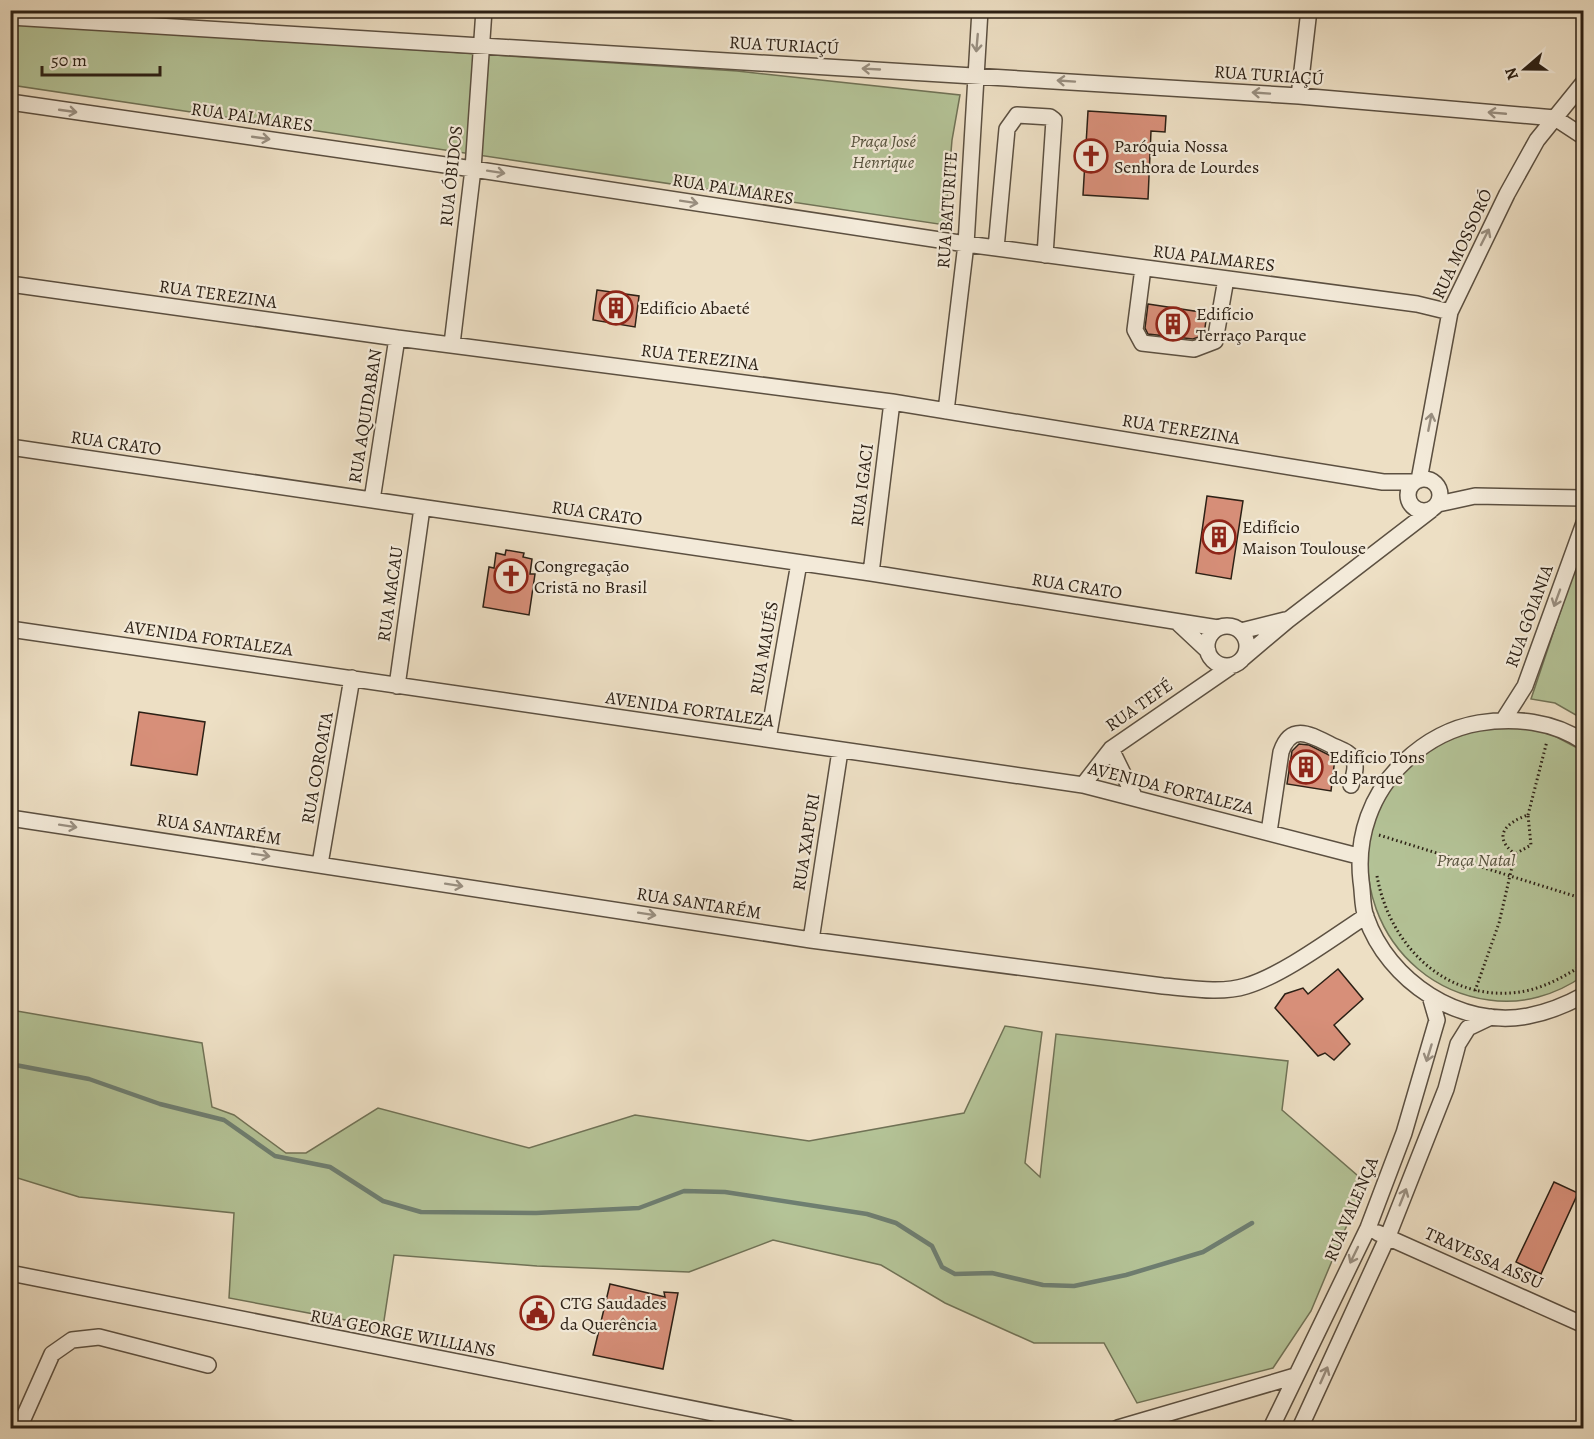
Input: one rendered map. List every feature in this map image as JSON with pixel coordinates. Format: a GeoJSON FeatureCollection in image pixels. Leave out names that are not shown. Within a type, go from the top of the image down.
{"type":"FeatureCollection","features":[{"type":"Feature","properties":{"kind":"street","name":"RUA ÓBIDOS"},"geometry":{"type":"LineString","coordinates":[[452,344],[473,169],[484,10]]}},
{"type":"Feature","properties":{"kind":"street","name":"RUA BATURITE"},"geometry":{"type":"LineString","coordinates":[[946,411],[966,244],[980,10]]}},
{"type":"Feature","properties":{"kind":"street"},"geometry":{"type":"LineString","coordinates":[[1299,96],[1309,10]]}},
{"type":"Feature","properties":{"kind":"street","name":"RUA TURIAÇÚ"},"geometry":{"type":"LineString","coordinates":[[10,17],[1299,96],[1555,118]]}},
{"type":"Feature","properties":{"kind":"street","name":"RUA MOSSORÓ"},"geometry":{"type":"LineString","coordinates":[[1417,481],[1450,312],[1507,194],[1537,140],[1584,82]]}},
{"type":"Feature","properties":{"kind":"street","name":"RUA PALMARES"},"geometry":{"type":"LineString","coordinates":[[10,102],[966,244],[1417,304],[1450,312]]}},
{"type":"Feature","properties":{"kind":"street"},"geometry":{"type":"LineString","coordinates":[[996,248],[1007,129],[1017,115],[1050,117],[1054,120],[1045,255]]}},
{"type":"Feature","properties":{"kind":"street"},"geometry":{"type":"LineString","coordinates":[[1555,118],[1584,137]]}},
{"type":"Feature","properties":{"kind":"street"},"geometry":{"type":"LineString","coordinates":[[1143,268],[1135,330],[1142,343],[1194,349],[1215,341],[1226,279]]}},
{"type":"Feature","properties":{"kind":"street","name":"RUA TEREZINA"},"geometry":{"type":"LineString","coordinates":[[10,284],[397,338],[892,402],[1383,482],[1417,481]]}},
{"type":"Feature","properties":{"kind":"street","name":"RUA AQUIDABAN"},"geometry":{"type":"LineString","coordinates":[[372,500],[397,338]]}},
{"type":"Feature","properties":{"kind":"street","name":"RUA IGACI"},"geometry":{"type":"LineString","coordinates":[[871,573],[892,402]]}},
{"type":"Feature","properties":{"kind":"street","name":"RUA CRATO"},"geometry":{"type":"LineString","coordinates":[[10,447],[871,573],[1218,628]]}},
{"type":"Feature","properties":{"kind":"street"},"geometry":{"type":"LineString","coordinates":[[1402,535],[1411,503],[1409,489],[1417,481],[1429,480],[1437,485],[1474,496],[1584,498]]}},
{"type":"Feature","properties":{"kind":"street","name":"RUA TEREZINA"},"geometry":{"type":"LineString","coordinates":[[1383,482],[1411,503]]}},
{"type":"Feature","properties":{"kind":"street"},"geometry":{"type":"LineString","coordinates":[[1435,507],[1441,495],[1437,485]]}},
{"type":"Feature","properties":{"kind":"street"},"geometry":{"type":"LineString","coordinates":[[1411,503],[1421,512],[1474,496]]}},
{"type":"Feature","properties":{"kind":"street","name":"RUA TEFÉ"},"geometry":{"type":"LineString","coordinates":[[1083,785],[1111,749],[1238,662],[1288,620],[1402,535],[1435,507]]}},
{"type":"Feature","properties":{"kind":"street","name":"RUA MACAU"},"geometry":{"type":"LineString","coordinates":[[397,686],[422,508]]}},
{"type":"Feature","properties":{"kind":"street","name":"RUA GÔIANIA"},"geometry":{"type":"LineString","coordinates":[[1504,719],[1525,686],[1584,523]]}},
{"type":"Feature","properties":{"kind":"street","name":"RUA MAUÉS"},"geometry":{"type":"LineString","coordinates":[[768,739],[800,563]]}},
{"type":"Feature","properties":{"kind":"street","name":"RUA TEFÉ"},"geometry":{"type":"LineString","coordinates":[[1241,631],[1288,620]]}},
{"type":"Feature","properties":{"kind":"street"},"geometry":{"type":"LineString","coordinates":[[1176,622],[1209,654],[1221,665],[1238,662],[1247,647],[1241,631],[1230,626],[1218,628],[1209,637],[1209,654]]}},
{"type":"Feature","properties":{"kind":"street","name":"AVENIDA FORTALEZA"},"geometry":{"type":"LineString","coordinates":[[10,629],[1083,785],[1134,796],[1358,856]]}},
{"type":"Feature","properties":{"kind":"street","name":"RUA TEFÉ"},"geometry":{"type":"LineString","coordinates":[[1198,688],[1209,654]]}},
{"type":"Feature","properties":{"kind":"street","name":"RUA COROATA"},"geometry":{"type":"LineString","coordinates":[[320,864],[352,678]]}},
{"type":"Feature","properties":{"kind":"street"},"geometry":{"type":"LineString","coordinates":[[1584,742],[1540,723],[1504,719],[1461,726],[1421,745],[1390,776],[1368,813],[1358,856],[1366,916],[1388,957],[1402,975],[1430,996],[1459,1010],[1491,1017],[1526,1016],[1560,1008],[1584,995]]}},
{"type":"Feature","properties":{"kind":"street"},"geometry":{"type":"LineString","coordinates":[[1269,832],[1281,752],[1284,741],[1292,735],[1306,733],[1349,754],[1354,760],[1355,769],[1351,785]]}},
{"type":"Feature","properties":{"kind":"street"},"geometry":{"type":"LineString","coordinates":[[1111,749],[1134,796]]}},
{"type":"Feature","properties":{"kind":"street","name":"RUA XAPURI"},"geometry":{"type":"LineString","coordinates":[[811,940],[840,751]]}},
{"type":"Feature","properties":{"kind":"street","name":"RUA SANTARÉM"},"geometry":{"type":"LineString","coordinates":[[10,818],[811,940],[1163,986],[1206,989],[1244,987],[1261,980],[1366,916]]}},
{"type":"Feature","properties":{"kind":"street","name":"RUA VALENÇA"},"geometry":{"type":"LineString","coordinates":[[1271,1428],[1368,1228],[1404,1133],[1437,1020],[1430,996]]}},
{"type":"Feature","properties":{"kind":"street"},"geometry":{"type":"LineString","coordinates":[[1300,1428],[1388,1236],[1446,1089],[1458,1044],[1468,1028],[1491,1017]]}},
{"type":"Feature","properties":{"kind":"street","name":"TRAVESSA ASSU"},"geometry":{"type":"LineString","coordinates":[[1368,1228],[1584,1325]]}},
{"type":"Feature","properties":{"kind":"street","name":"RUA GEORGE WILLIANS"},"geometry":{"type":"LineString","coordinates":[[10,1273],[789,1428]]}},
{"type":"Feature","properties":{"kind":"street"},"geometry":{"type":"LineString","coordinates":[[19,1428],[52,1354],[72,1340],[99,1337],[208,1365]]}},
{"type":"Feature","properties":{"kind":"street"},"geometry":{"type":"LineString","coordinates":[[1118,1428],[1295,1376]]}},
{"type":"Feature","properties":{"kind":"path"},"geometry":{"type":"LineString","coordinates":[[1538,739],[1553,743]]}},
{"type":"Feature","properties":{"kind":"path"},"geometry":{"type":"LineString","coordinates":[[1475,991],[1499,923],[1515,855],[1531,845],[1528,815],[1547,741]]}},
{"type":"Feature","properties":{"kind":"path"},"geometry":{"type":"LineString","coordinates":[[1515,855],[1509,850],[1505,840],[1505,829],[1509,822],[1528,815]]}},
{"type":"Feature","properties":{"kind":"path"},"geometry":{"type":"LineString","coordinates":[[1377,846],[1380,828]]}},
{"type":"Feature","properties":{"kind":"path"},"geometry":{"type":"LineString","coordinates":[[1379,835],[1584,900]]}},
{"type":"Feature","properties":{"kind":"path"},"geometry":{"type":"LineString","coordinates":[[1376,868],[1381,896],[1390,922],[1410,950],[1443,976],[1475,991],[1500,994],[1531,990],[1564,977],[1584,964]]}},
{"type":"Feature","properties":{"kind":"green space","name":"Praça José Henrique"},"geometry":{"type":"Polygon","coordinates":[[[10,23],[737,71],[960,95],[952,140],[945,225],[11,85],[10,23]]]}},
{"type":"Feature","properties":{"kind":"green space"},"geometry":{"type":"Polygon","coordinates":[[[1583,544],[1584,712],[1581,718],[1555,703],[1531,699],[1583,544]]]}},
{"type":"Feature","properties":{"kind":"green space","name":"Praça Natal"},"geometry":{"type":"Polygon","coordinates":[[[1517,726],[1551,734],[1583,751],[1583,976],[1573,983],[1538,997],[1501,1001],[1450,989],[1418,969],[1393,942],[1376,909],[1368,873],[1370,837],[1382,801],[1406,768],[1427,751],[1450,737],[1467,732],[1517,726]]]}},
{"type":"Feature","properties":{"kind":"green space"},"geometry":{"type":"Polygon","coordinates":[[[11,1010],[202,1043],[212,1107],[234,1115],[286,1153],[306,1153],[378,1108],[529,1148],[635,1115],[809,1141],[964,1113],[1005,1026],[1042,1032],[1025,1163],[1040,1177],[1056,1034],[1288,1061],[1282,1110],[1365,1182],[1311,1311],[1273,1368],[1137,1403],[1104,1343],[1034,1343],[945,1303],[881,1265],[773,1240],[689,1272],[537,1266],[394,1255],[383,1327],[229,1298],[234,1213],[79,1197],[11,1176],[10,1071],[14,1071],[11,1070],[11,1010]]]}},
{"type":"Feature","properties":{"kind":"building"},"geometry":{"type":"Polygon","coordinates":[[[1088,111],[1166,116],[1165,132],[1151,131],[1148,199],[1083,195],[1088,111]]]}},
{"type":"Feature","properties":{"kind":"building","name":"Edifício Abaeté"},"geometry":{"type":"Polygon","coordinates":[[[597,290],[639,296],[635,327],[593,320],[597,290]]]}},
{"type":"Feature","properties":{"kind":"building","name":"Edifício Terraço Parque"},"geometry":{"type":"Polygon","coordinates":[[[1148,304],[1207,313],[1204,335],[1193,339],[1148,334],[1145,328],[1148,304]]]}},
{"type":"Feature","properties":{"kind":"building","name":"Edifício Maison Toulouse"},"geometry":{"type":"Polygon","coordinates":[[[1207,496],[1243,501],[1231,579],[1196,573],[1207,496]]]}},
{"type":"Feature","properties":{"kind":"building","name":"Congregação Cristã no Brasil"},"geometry":{"type":"Polygon","coordinates":[[[506,550],[524,553],[523,557],[532,559],[530,574],[535,574],[529,615],[483,607],[489,567],[494,568],[496,553],[505,555],[506,550]]]}},
{"type":"Feature","properties":{"kind":"building"},"geometry":{"type":"Polygon","coordinates":[[[139,712],[205,722],[197,775],[131,765],[139,712]]]}},
{"type":"Feature","properties":{"kind":"building","name":"Edifício Tons do Parque"},"geometry":{"type":"Polygon","coordinates":[[[1299,744],[1309,745],[1335,758],[1331,791],[1287,784],[1292,751],[1299,744]]]}},
{"type":"Feature","properties":{"kind":"building"},"geometry":{"type":"Polygon","coordinates":[[[1338,969],[1363,999],[1334,1025],[1350,1044],[1334,1060],[1325,1053],[1318,1056],[1275,1008],[1285,994],[1303,988],[1308,994],[1338,969]]]}},
{"type":"Feature","properties":{"kind":"building"},"geometry":{"type":"Polygon","coordinates":[[[1554,1182],[1578,1193],[1541,1274],[1516,1262],[1554,1182]]]}},
{"type":"Feature","properties":{"kind":"building"},"geometry":{"type":"Polygon","coordinates":[[[610,1284],[665,1297],[664,1292],[678,1293],[663,1369],[593,1355],[610,1284]]]}},
{"type":"Feature","properties":{"kind":"waterway"},"geometry":{"type":"LineString","coordinates":[[10,1064],[89,1079],[160,1104],[224,1120],[275,1156],[330,1167],[383,1201],[421,1212],[536,1213],[639,1208],[684,1191],[725,1192],[867,1214],[896,1223],[932,1246],[942,1267],[955,1274],[992,1273],[1043,1285],[1074,1286],[1126,1275],[1203,1252],[1252,1223]]}},
{"type":"Feature","properties":{"kind":"place","name":"Paróquia Nossa Senhora de Lourdes"},"geometry":{"type":"Point","coordinates":[1091,156]}},
{"type":"Feature","properties":{"kind":"place","name":"Edifício Abaeté"},"geometry":{"type":"Point","coordinates":[616,308]}},
{"type":"Feature","properties":{"kind":"place","name":"Edifício Terraço Parque"},"geometry":{"type":"Point","coordinates":[1173,324]}},
{"type":"Feature","properties":{"kind":"place","name":"Edifício Maison Toulouse"},"geometry":{"type":"Point","coordinates":[1219,537]}},
{"type":"Feature","properties":{"kind":"place","name":"Congregação Cristã no Brasil"},"geometry":{"type":"Point","coordinates":[511,576]}},
{"type":"Feature","properties":{"kind":"place","name":"Edifício Tons do Parque"},"geometry":{"type":"Point","coordinates":[1306,767]}},
{"type":"Feature","properties":{"kind":"place","name":"CTG Saudades da Querência"},"geometry":{"type":"Point","coordinates":[537,1313]}}]}
